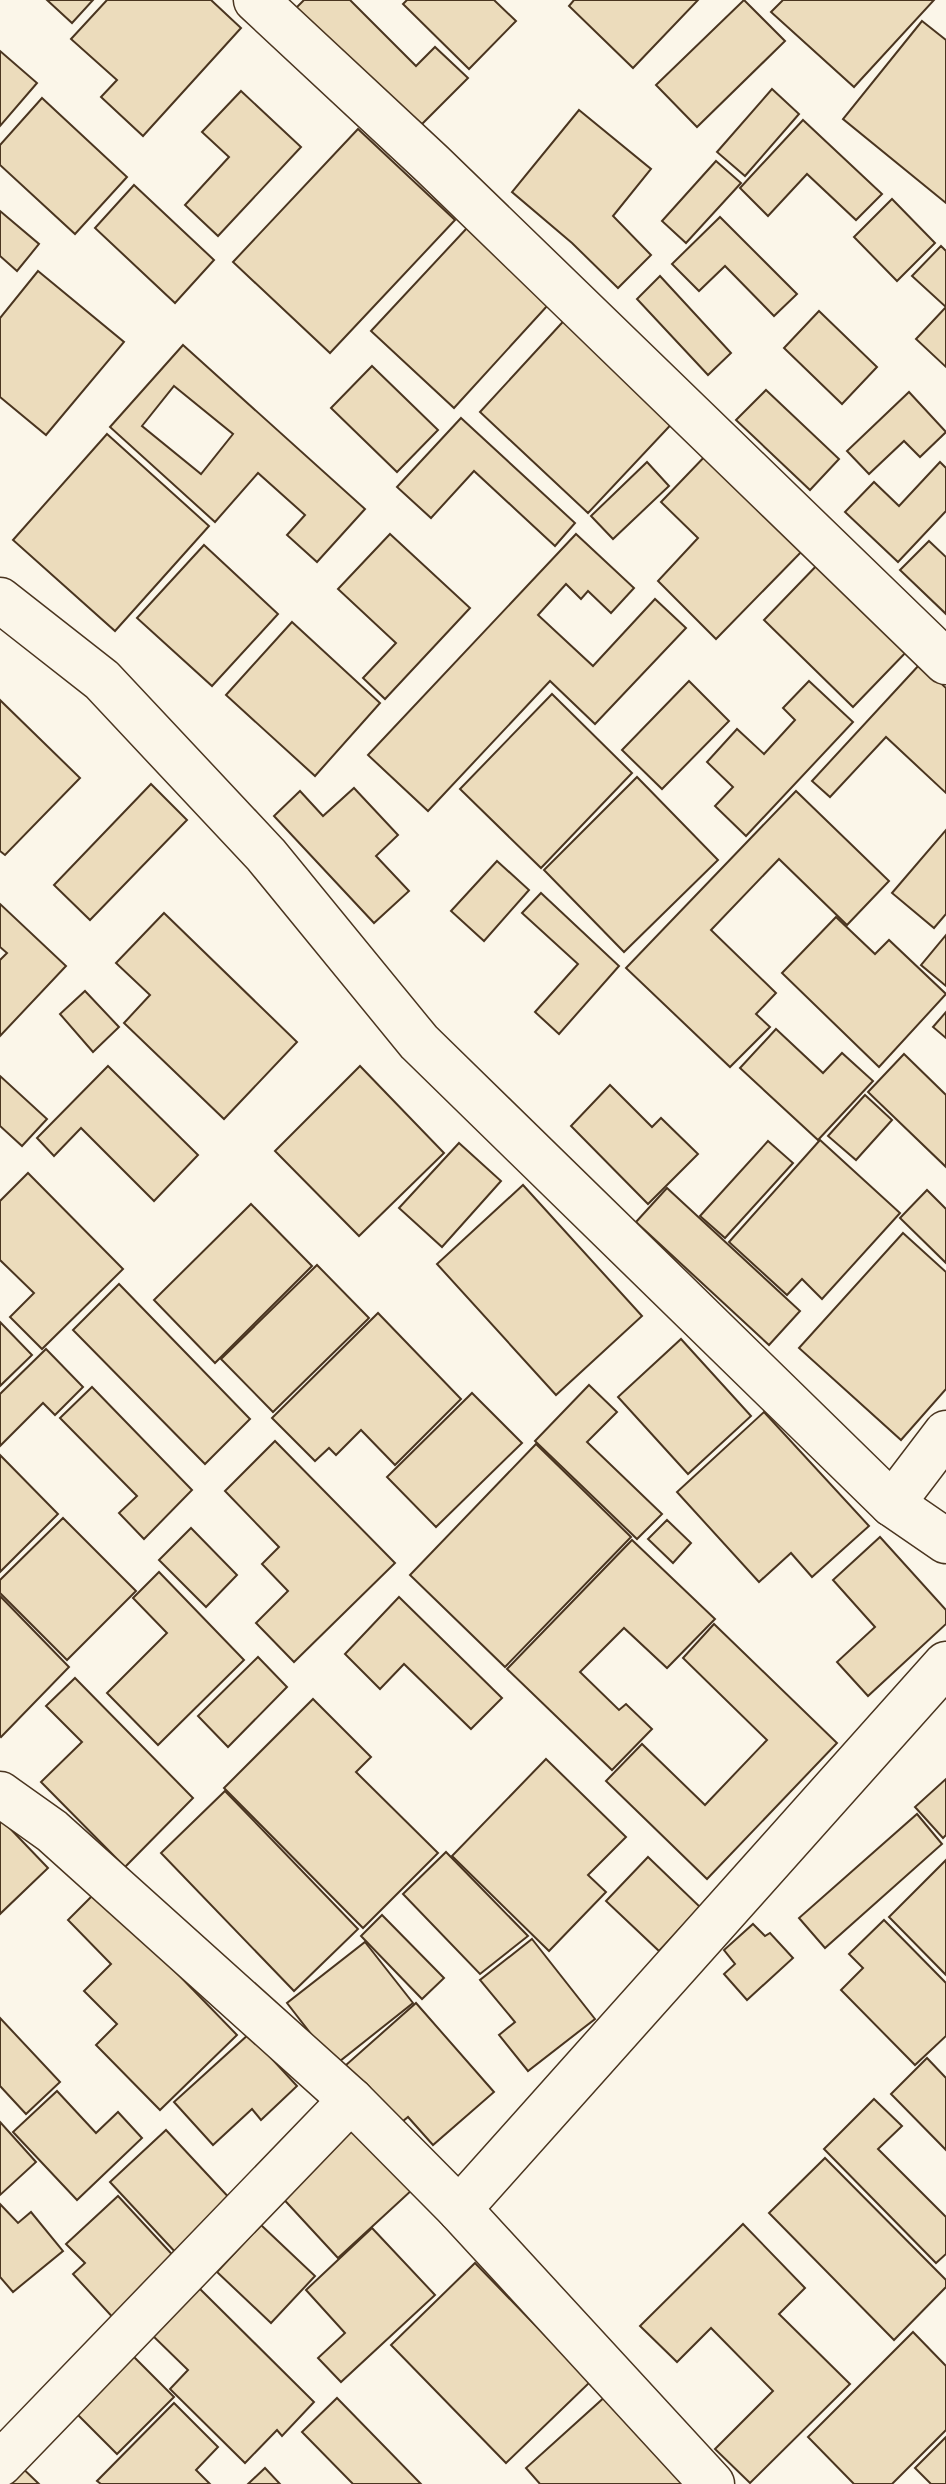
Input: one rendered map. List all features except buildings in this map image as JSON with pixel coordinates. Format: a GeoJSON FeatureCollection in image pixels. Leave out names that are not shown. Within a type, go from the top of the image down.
{"type":"FeatureCollection","features":[{"type":"Feature","properties":{"kind":"street"},"geometry":{"type":"LineString","coordinates":[[256,0],[432,164],[946,662]]}},
{"type":"Feature","properties":{"kind":"street"},"geometry":{"type":"LineString","coordinates":[[0,600],[102,680],[266,855],[419,1042],[892,1504],[946,1541]]}},
{"type":"Feature","properties":{"kind":"street"},"geometry":{"type":"LineString","coordinates":[[892,1504],[946,1433]]}},
{"type":"Feature","properties":{"kind":"street"},"geometry":{"type":"LineString","coordinates":[[459,2209],[946,1664]]}},
{"type":"Feature","properties":{"kind":"street"},"geometry":{"type":"LineString","coordinates":[[0,1794],[52,1831],[351,2100],[459,2209],[712,2484]]}},
{"type":"Feature","properties":{"kind":"street"},"geometry":{"type":"LineString","coordinates":[[0,2464],[351,2100]]}}]}
